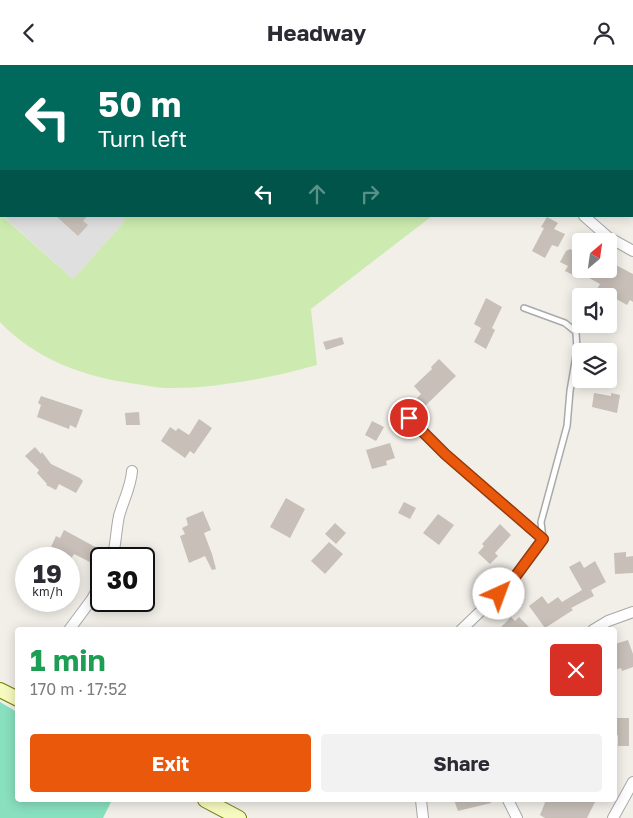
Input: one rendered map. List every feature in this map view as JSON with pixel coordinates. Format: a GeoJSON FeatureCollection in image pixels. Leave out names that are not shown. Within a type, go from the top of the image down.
{"type":"FeatureCollection","features":[{"type":"Feature","properties":{"kind":"street"},"geometry":{"type":"LineString","coordinates":[[585,217],[608,237],[633,251]]}},
{"type":"Feature","properties":{"kind":"street"},"geometry":{"type":"LineString","coordinates":[[115,547],[119,518],[131,482],[132,471]]}},
{"type":"Feature","properties":{"kind":"street"},"geometry":{"type":"LineString","coordinates":[[464,627],[512,581],[543,539]]}},
{"type":"Feature","properties":{"kind":"street"},"geometry":{"type":"LineString","coordinates":[[71,627],[90,602]]}},
{"type":"Feature","properties":{"kind":"street"},"geometry":{"type":"LineString","coordinates":[[598,627],[608,621],[633,612]]}},
{"type":"Feature","properties":{"kind":"street"},"geometry":{"type":"LineString","coordinates":[[0,690],[15,697]]}},
{"type":"Feature","properties":{"kind":"street"},"geometry":{"type":"LineString","coordinates":[[613,818],[633,781]]}},
{"type":"Feature","properties":{"kind":"street"},"geometry":{"type":"LineString","coordinates":[[209,802],[239,818]]}},
{"type":"Feature","properties":{"kind":"street"},"geometry":{"type":"LineString","coordinates":[[420,802],[423,818]]}},
{"type":"Feature","properties":{"kind":"street"},"geometry":{"type":"LineString","coordinates":[[509,802],[517,818]]}},
{"type":"Feature","properties":{"kind":"lane"},"geometry":{"type":"LineString","coordinates":[[524,308],[565,323],[576,332],[577,350],[570,391],[567,426],[541,522],[543,539]]}},
{"type":"Feature","properties":{"kind":"lane"},"geometry":{"type":"LineString","coordinates":[[409,418],[445,454],[543,539]]}},
{"type":"Feature","properties":{"kind":"shaded area"},"geometry":{"type":"Polygon","coordinates":[[[4,217],[122,217],[125,221],[73,279],[4,217]]]}},
{"type":"Feature","properties":{"kind":"green space"},"geometry":{"type":"Polygon","coordinates":[[[0,217],[3,217],[73,279],[125,221],[122,217],[431,217],[311,309],[317,365],[281,374],[242,382],[184,388],[155,387],[117,381],[62,365],[29,347],[0,322],[0,217]]]}},
{"type":"Feature","properties":{"kind":"green space"},"geometry":{"type":"Polygon","coordinates":[[[0,702],[15,711],[15,802],[111,802],[103,818],[0,818],[0,702]]]}},
{"type":"Feature","properties":{"kind":"building"},"geometry":{"type":"Polygon","coordinates":[[[57,217],[86,217],[83,221],[88,225],[78,236],[57,217]]]}},
{"type":"Feature","properties":{"kind":"building"},"geometry":{"type":"Polygon","coordinates":[[[547,217],[558,223],[554,229],[565,234],[558,247],[552,245],[545,258],[532,251],[544,228],[541,227],[547,217]]]}},
{"type":"Feature","properties":{"kind":"building"},"geometry":{"type":"Polygon","coordinates":[[[572,250],[572,274],[565,271],[568,266],[560,262],[566,251],[572,250]]]}},
{"type":"Feature","properties":{"kind":"building"},"geometry":{"type":"Polygon","coordinates":[[[618,266],[633,274],[633,302],[630,300],[627,305],[617,299],[617,288],[598,288],[600,284],[589,278],[617,278],[618,266]]]}},
{"type":"Feature","properties":{"kind":"building"},"geometry":{"type":"Polygon","coordinates":[[[486,298],[502,307],[492,328],[495,330],[486,349],[474,342],[481,328],[474,324],[486,298]]]}},
{"type":"Feature","properties":{"kind":"building"},"geometry":{"type":"Polygon","coordinates":[[[342,337],[344,344],[326,350],[323,342],[342,337]]]}},
{"type":"Feature","properties":{"kind":"building"},"geometry":{"type":"Polygon","coordinates":[[[439,359],[456,376],[424,407],[416,399],[421,394],[414,386],[432,369],[431,367],[439,359]]]}},
{"type":"Feature","properties":{"kind":"building"},"geometry":{"type":"Polygon","coordinates":[[[594,393],[611,396],[611,393],[620,395],[617,413],[592,407],[594,393]]]}},
{"type":"Feature","properties":{"kind":"building"},"geometry":{"type":"Polygon","coordinates":[[[41,396],[83,410],[76,428],[70,425],[69,429],[37,417],[41,405],[38,403],[41,396]]]}},
{"type":"Feature","properties":{"kind":"building"},"geometry":{"type":"Polygon","coordinates":[[[139,412],[140,425],[126,425],[125,413],[139,412]]]}},
{"type":"Feature","properties":{"kind":"building"},"geometry":{"type":"Polygon","coordinates":[[[199,419],[212,428],[194,454],[190,451],[185,458],[161,441],[170,427],[176,431],[178,428],[189,435],[199,419]]]}},
{"type":"Feature","properties":{"kind":"building"},"geometry":{"type":"Polygon","coordinates":[[[372,421],[384,427],[376,441],[365,435],[372,421]]]}},
{"type":"Feature","properties":{"kind":"building"},"geometry":{"type":"Polygon","coordinates":[[[390,443],[395,458],[386,461],[387,465],[372,469],[366,450],[390,443]]]}},
{"type":"Feature","properties":{"kind":"building"},"geometry":{"type":"Polygon","coordinates":[[[35,447],[41,454],[42,452],[51,464],[83,481],[76,493],[59,484],[56,490],[46,485],[37,473],[39,470],[25,456],[35,447]]]}},
{"type":"Feature","properties":{"kind":"building"},"geometry":{"type":"Polygon","coordinates":[[[286,498],[305,509],[290,538],[270,527],[286,498]]]}},
{"type":"Feature","properties":{"kind":"building"},"geometry":{"type":"Polygon","coordinates":[[[404,502],[416,508],[410,519],[398,513],[404,502]]]}},
{"type":"Feature","properties":{"kind":"building"},"geometry":{"type":"Polygon","coordinates":[[[203,511],[211,530],[204,533],[216,569],[212,570],[205,556],[189,563],[180,536],[185,534],[182,528],[188,525],[186,518],[203,511]]]}},
{"type":"Feature","properties":{"kind":"building"},"geometry":{"type":"Polygon","coordinates":[[[438,514],[454,525],[439,545],[423,533],[438,514]]]}},
{"type":"Feature","properties":{"kind":"building"},"geometry":{"type":"Polygon","coordinates":[[[335,523],[346,533],[336,544],[325,534],[335,523]]]}},
{"type":"Feature","properties":{"kind":"building"},"geometry":{"type":"Polygon","coordinates":[[[500,524],[511,535],[495,553],[498,556],[490,564],[478,553],[484,546],[482,544],[500,524]]]}},
{"type":"Feature","properties":{"kind":"building"},"geometry":{"type":"Polygon","coordinates":[[[64,530],[95,547],[90,547],[90,562],[80,557],[80,547],[51,547],[56,536],[60,538],[64,530]]]}},
{"type":"Feature","properties":{"kind":"building"},"geometry":{"type":"Polygon","coordinates":[[[329,542],[343,554],[325,574],[311,561],[329,542]]]}},
{"type":"Feature","properties":{"kind":"building"},"geometry":{"type":"Polygon","coordinates":[[[626,552],[626,557],[633,556],[633,573],[615,574],[614,553],[626,552]]]}},
{"type":"Feature","properties":{"kind":"building"},"geometry":{"type":"Polygon","coordinates":[[[580,561],[584,568],[595,561],[606,582],[591,590],[594,596],[571,608],[573,610],[544,627],[529,606],[542,596],[548,604],[558,597],[562,602],[582,590],[569,567],[580,561]]]}},
{"type":"Feature","properties":{"kind":"building"},"geometry":{"type":"Polygon","coordinates":[[[511,617],[515,621],[519,617],[529,627],[501,627],[511,617]]]}},
{"type":"Feature","properties":{"kind":"building"},"geometry":{"type":"Polygon","coordinates":[[[628,640],[633,654],[633,667],[622,671],[621,668],[617,669],[617,643],[628,640]]]}},
{"type":"Feature","properties":{"kind":"building"},"geometry":{"type":"Polygon","coordinates":[[[617,718],[629,718],[629,746],[618,746],[617,718]]]}},
{"type":"Feature","properties":{"kind":"building"},"geometry":{"type":"Polygon","coordinates":[[[455,802],[491,803],[458,811],[455,802]]]}},
{"type":"Feature","properties":{"kind":"building"},"geometry":{"type":"Polygon","coordinates":[[[545,802],[595,802],[587,818],[545,818],[540,815],[545,802]]]}},
{"type":"Feature","properties":{"kind":"route"},"geometry":{"type":"LineString","coordinates":[[409,418],[445,454],[543,539],[512,581],[499,594]]}}]}
